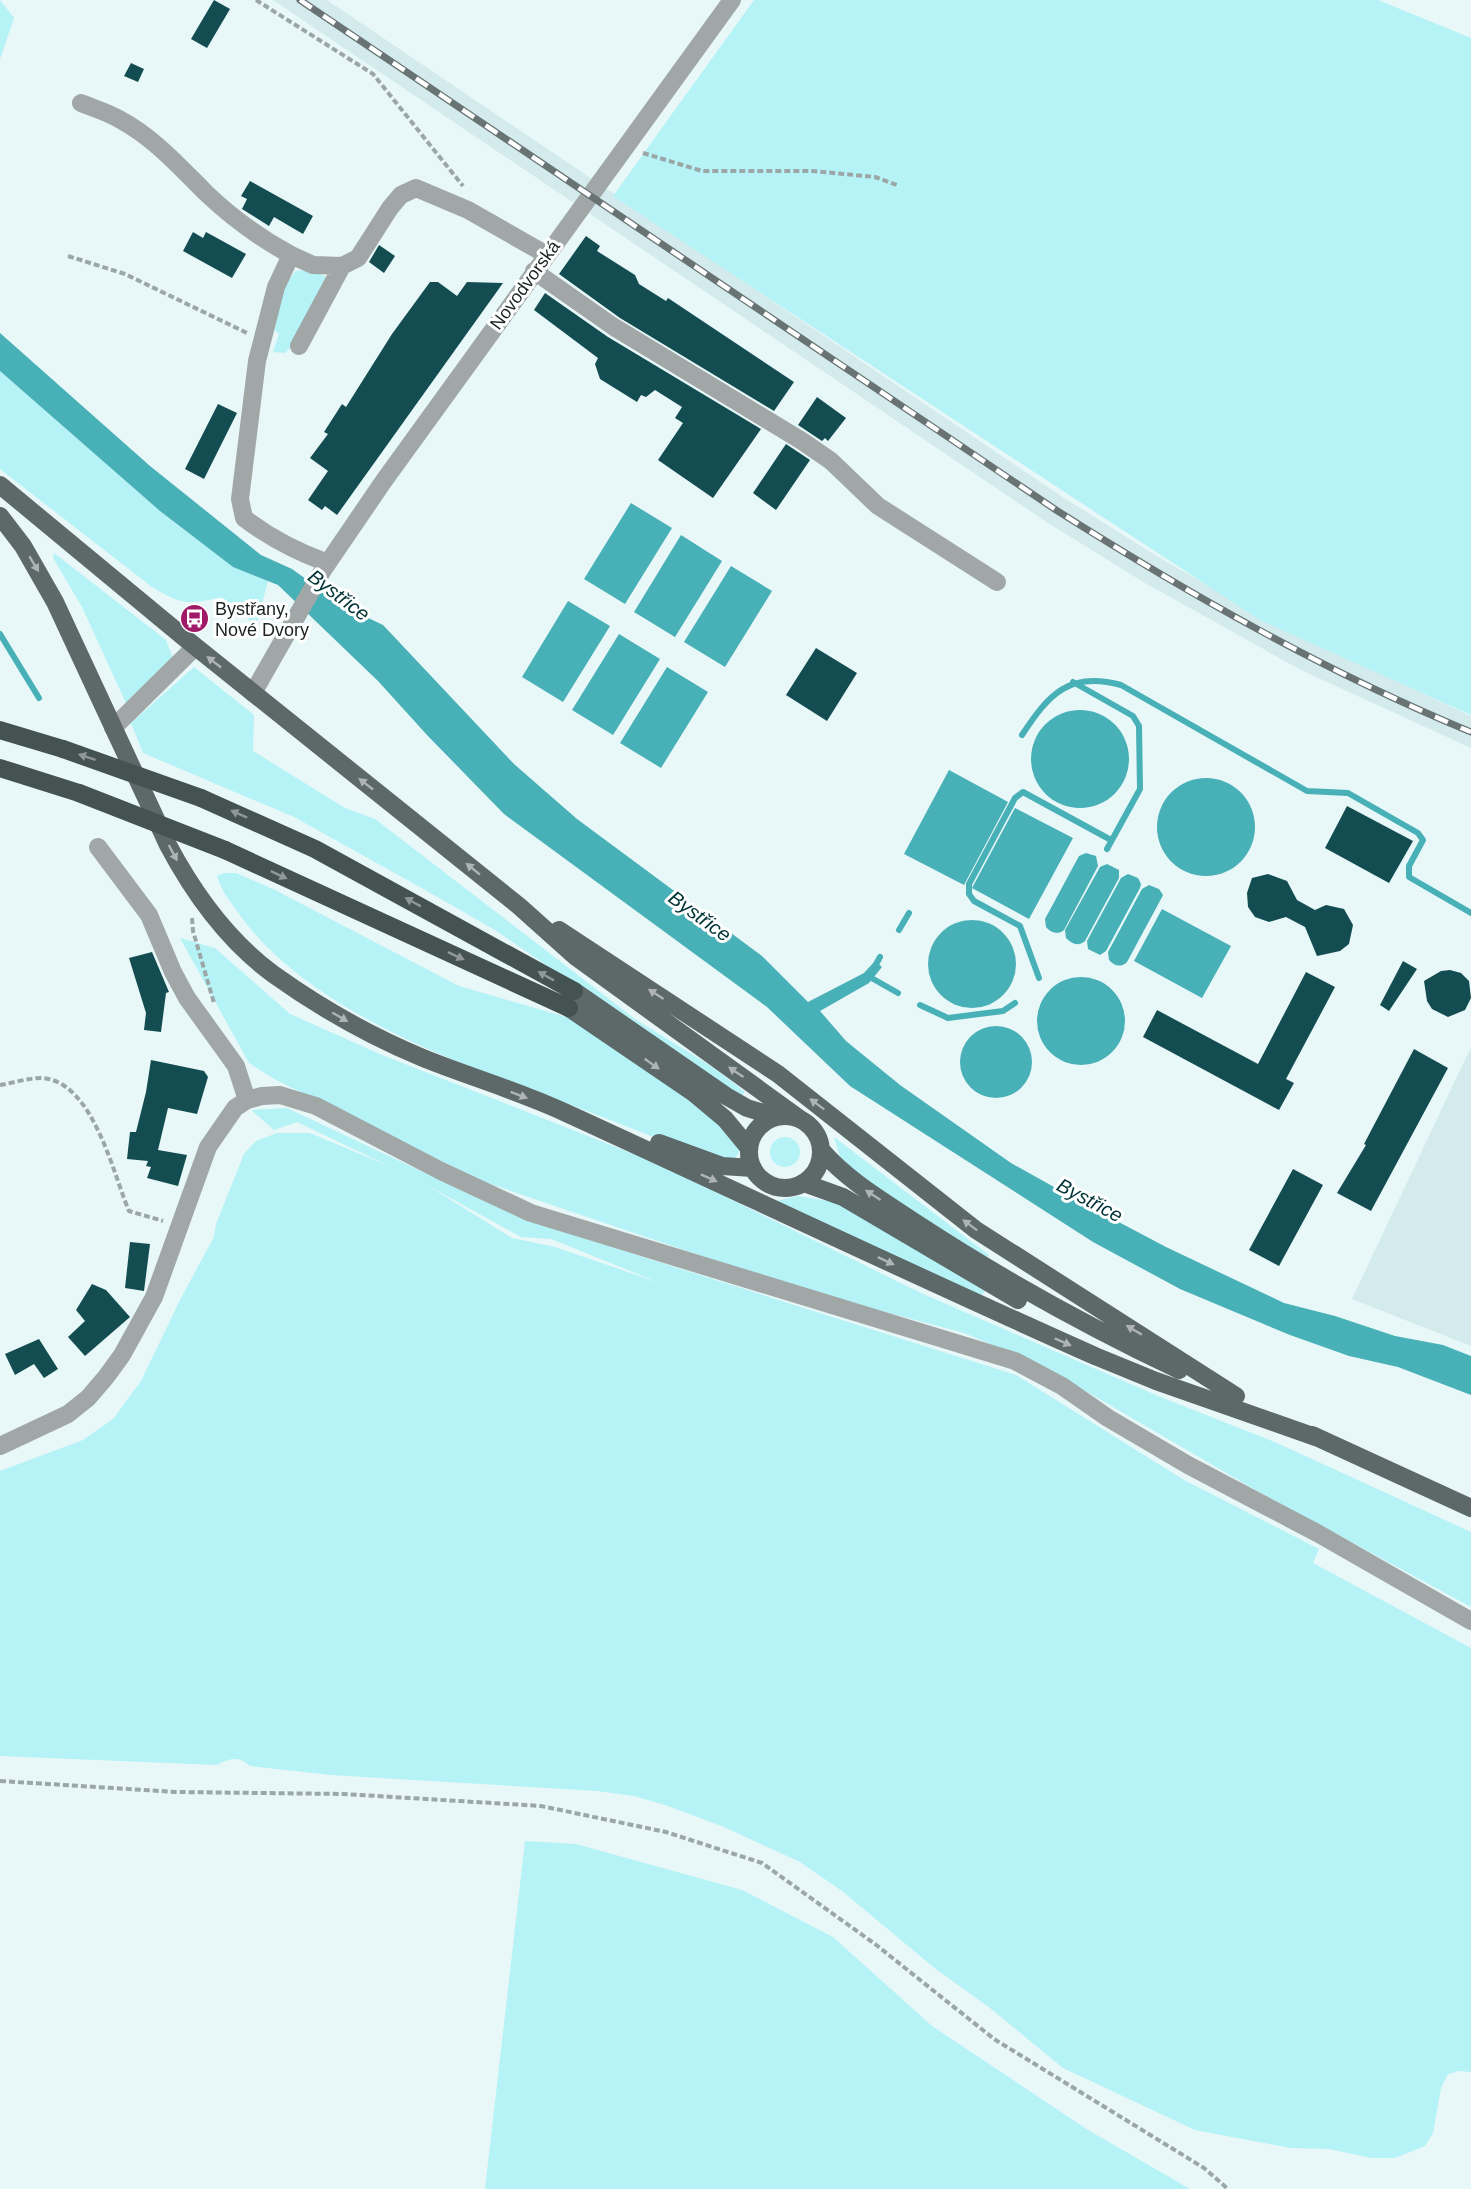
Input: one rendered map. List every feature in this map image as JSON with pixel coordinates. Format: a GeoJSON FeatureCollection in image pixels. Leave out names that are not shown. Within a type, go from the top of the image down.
{"type":"FeatureCollection","features":[{"type":"Feature","properties":{"kind":"highway"},"geometry":{"type":"LineString","coordinates":[[0,730],[63,748],[201,798],[325,854],[572,1000]]}},
{"type":"Feature","properties":{"kind":"highway"},"geometry":{"type":"LineString","coordinates":[[0,768],[79,793],[225,850],[572,1000]]}},
{"type":"Feature","properties":{"kind":"main road"},"geometry":{"type":"LineString","coordinates":[[0,485],[195,647],[519,906],[584,963],[813,1129],[822,1151],[850,1179],[1004,1278],[1229,1399]]}},
{"type":"Feature","properties":{"kind":"main road"},"geometry":{"type":"LineString","coordinates":[[0,516],[23,546],[55,602],[168,845],[187,878],[207,908],[252,957],[290,986],[374,1036],[560,1110],[1084,1351],[1156,1381],[1229,1399]]}},
{"type":"Feature","properties":{"kind":"main road"},"geometry":{"type":"LineString","coordinates":[[519,906],[778,1074],[995,1243],[1229,1399]]}},
{"type":"Feature","properties":{"kind":"main road"},"geometry":{"type":"LineString","coordinates":[[572,1000],[747,1108],[777,1117],[800,1119]]}},
{"type":"Feature","properties":{"kind":"main road"},"geometry":{"type":"LineString","coordinates":[[572,1000],[725,1119],[749,1148],[753,1168],[760,1178],[772,1186],[789,1188],[804,1183],[819,1167],[822,1151]]}},
{"type":"Feature","properties":{"kind":"main road"},"geometry":{"type":"LineString","coordinates":[[560,1110],[615,1127],[713,1164],[753,1168]]}},
{"type":"Feature","properties":{"kind":"main road"},"geometry":{"type":"LineString","coordinates":[[749,1148],[760,1125],[777,1117]]}},
{"type":"Feature","properties":{"kind":"main road"},"geometry":{"type":"LineString","coordinates":[[804,1183],[843,1197],[946,1260],[1048,1317],[1471,1508]]}},
{"type":"Feature","properties":{"kind":"street","name":"Novodvorská"},"geometry":{"type":"LineString","coordinates":[[253,693],[324,569],[382,482],[732,0]]}},
{"type":"Feature","properties":{"kind":"street"},"geometry":{"type":"LineString","coordinates":[[81,103],[119,119],[160,148],[228,212],[259,237],[313,265],[342,266],[358,258],[390,208],[401,195],[416,188],[428,190],[468,210],[547,255]]}},
{"type":"Feature","properties":{"kind":"street"},"geometry":{"type":"LineString","coordinates":[[291,255],[276,287],[260,347],[240,481],[240,499],[244,518],[289,549],[324,569]]}},
{"type":"Feature","properties":{"kind":"street"},"geometry":{"type":"LineString","coordinates":[[299,346],[342,266]]}},
{"type":"Feature","properties":{"kind":"street"},"geometry":{"type":"LineString","coordinates":[[534,272],[615,327],[802,441],[831,461],[878,506],[997,582]]}},
{"type":"Feature","properties":{"kind":"street"},"geometry":{"type":"LineString","coordinates":[[113,728],[195,647]]}},
{"type":"Feature","properties":{"kind":"street"},"geometry":{"type":"LineString","coordinates":[[99,848],[149,915],[172,972],[200,1018],[243,1078],[247,1100]]}},
{"type":"Feature","properties":{"kind":"street"},"geometry":{"type":"LineString","coordinates":[[0,1446],[68,1414],[88,1398],[106,1377],[122,1355],[154,1297],[208,1148],[235,1108],[247,1100],[280,1095],[296,1098],[531,1213],[1015,1361],[1062,1386],[1108,1418],[1188,1465],[1319,1534],[1471,1621]]}},
{"type":"Feature","properties":{"kind":"path"},"geometry":{"type":"LineString","coordinates":[[256,0],[373,74],[418,134],[464,188]]}},
{"type":"Feature","properties":{"kind":"path"},"geometry":{"type":"LineString","coordinates":[[626,146],[702,171],[813,171],[875,177],[897,185]]}},
{"type":"Feature","properties":{"kind":"path"},"geometry":{"type":"LineString","coordinates":[[68,256],[125,274],[247,333],[260,347]]}},
{"type":"Feature","properties":{"kind":"path"},"geometry":{"type":"LineString","coordinates":[[0,1085],[43,1078],[65,1088],[88,1108],[107,1147],[114,1175],[129,1211],[181,1226]]}},
{"type":"Feature","properties":{"kind":"path"},"geometry":{"type":"LineString","coordinates":[[0,1781],[176,1792],[344,1794],[542,1806],[666,1832],[762,1863],[875,1944],[994,2039],[1204,2168],[1228,2189]]}},
{"type":"Feature","properties":{"kind":"shaded area"},"geometry":{"type":"Polygon","coordinates":[[[0,0],[14,18],[0,59],[0,0]]]}},
{"type":"Feature","properties":{"kind":"shaded area"},"geometry":{"type":"Polygon","coordinates":[[[273,0],[327,0],[1064,498],[1207,585],[1359,664],[1471,716],[1471,748],[1301,670],[1145,583],[1048,523],[273,0]]]}},
{"type":"Feature","properties":{"kind":"shaded area"},"geometry":{"type":"Polygon","coordinates":[[[754,0],[1378,0],[1471,38],[1471,715],[1260,620],[613,196],[754,0]]]}},
{"type":"Feature","properties":{"kind":"shaded area"},"geometry":{"type":"Polygon","coordinates":[[[311,270],[330,279],[297,341],[285,353],[273,352],[279,334],[270,326],[281,289],[296,271],[311,270]]]}},
{"type":"Feature","properties":{"kind":"shaded area"},"geometry":{"type":"Polygon","coordinates":[[[0,371],[160,511],[233,567],[268,581],[256,626],[222,597],[186,602],[152,587],[0,469],[0,371]]]}},
{"type":"Feature","properties":{"kind":"shaded area"},"geometry":{"type":"Polygon","coordinates":[[[54,553],[166,640],[173,658],[126,703],[82,607],[53,558],[54,553]]]}},
{"type":"Feature","properties":{"kind":"shaded area"},"geometry":{"type":"Polygon","coordinates":[[[194,667],[254,715],[253,751],[345,808],[375,819],[635,1019],[714,1068],[745,1092],[742,1095],[711,1078],[495,930],[427,891],[294,817],[143,753],[131,723],[194,667]]]}},
{"type":"Feature","properties":{"kind":"shaded area"},"geometry":{"type":"Polygon","coordinates":[[[224,873],[236,873],[273,889],[459,986],[570,1018],[692,1099],[740,1150],[735,1159],[716,1156],[640,1132],[443,1056],[348,1008],[306,980],[268,948],[226,895],[217,876],[224,873]]]}},
{"type":"Feature","properties":{"kind":"shaded area"},"geometry":{"type":"Polygon","coordinates":[[[180,938],[215,948],[290,1014],[382,1055],[659,1164],[921,1293],[1158,1396],[1277,1443],[1471,1532],[1471,1607],[1259,1492],[1041,1365],[964,1333],[731,1266],[482,1181],[276,1080],[249,1063],[180,938]]]}},
{"type":"Feature","properties":{"kind":"shaded area"},"geometry":{"type":"Polygon","coordinates":[[[1471,1047],[1471,1346],[1352,1299],[1471,1047]]]}},
{"type":"Feature","properties":{"kind":"shaded area"},"geometry":{"type":"Polygon","coordinates":[[[287,1108],[523,1219],[1016,1375],[1184,1480],[1319,1549],[1313,1563],[1471,1648],[1471,2072],[1459,2071],[1448,2074],[1441,2088],[1433,2133],[1425,2146],[1395,2158],[1372,2158],[1329,2149],[1291,2148],[1195,2130],[1063,2068],[990,2008],[937,1970],[842,1891],[800,1862],[724,1827],[634,1796],[597,1791],[331,1775],[250,1766],[234,1759],[217,1765],[0,1756],[0,1471],[83,1440],[113,1419],[141,1381],[181,1298],[214,1237],[216,1224],[244,1154],[256,1141],[277,1133],[310,1133],[391,1167],[297,1122],[274,1130],[251,1110],[287,1108]],[[425,1184],[512,1238],[555,1247],[660,1283],[551,1239],[521,1237],[425,1184]]]}},
{"type":"Feature","properties":{"kind":"shaded area"},"geometry":{"type":"Polygon","coordinates":[[[785,1137],[796,1141],[800,1152],[796,1163],[785,1167],[774,1163],[770,1152],[774,1141],[785,1137]]]}},
{"type":"Feature","properties":{"kind":"shaded area"},"geometry":{"type":"Polygon","coordinates":[[[834,1137],[989,1255],[985,1258],[857,1175],[840,1157],[834,1137]]]}},
{"type":"Feature","properties":{"kind":"shaded area"},"geometry":{"type":"Polygon","coordinates":[[[798,1196],[841,1203],[985,1291],[978,1299],[776,1201],[798,1196]]]}},
{"type":"Feature","properties":{"kind":"shaded area"},"geometry":{"type":"Polygon","coordinates":[[[525,1841],[576,1844],[742,1890],[833,1937],[932,2026],[1088,2130],[1190,2189],[485,2189],[525,1841]]]}},
{"type":"Feature","properties":{"kind":"water","name":"Bystřice"},"geometry":{"type":"Polygon","coordinates":[[[0,333],[150,466],[261,555],[292,569],[345,607],[383,625],[514,764],[577,819],[762,956],[808,1002],[864,973],[875,961],[882,967],[869,983],[820,1011],[846,1041],[900,1085],[1011,1163],[1166,1247],[1284,1303],[1335,1316],[1395,1336],[1443,1345],[1471,1356],[1471,1395],[1398,1367],[1349,1356],[1290,1335],[1180,1289],[1093,1242],[850,1086],[767,1007],[504,814],[378,681],[278,585],[233,567],[160,511],[0,371],[0,333]]]}},
{"type":"Feature","properties":{"kind":"water"},"geometry":{"type":"Polygon","coordinates":[[[631,503],[672,528],[625,604],[584,579],[631,503]]]}},
{"type":"Feature","properties":{"kind":"water"},"geometry":{"type":"Polygon","coordinates":[[[681,535],[722,561],[675,637],[634,612],[681,535]]]}},
{"type":"Feature","properties":{"kind":"water"},"geometry":{"type":"Polygon","coordinates":[[[731,566],[772,591],[725,667],[684,642],[731,566]]]}},
{"type":"Feature","properties":{"kind":"water"},"geometry":{"type":"Polygon","coordinates":[[[568,601],[610,626],[563,702],[522,677],[568,601]]]}},
{"type":"Feature","properties":{"kind":"water"},"geometry":{"type":"Polygon","coordinates":[[[619,634],[660,659],[613,735],[572,710],[619,634]]]}},
{"type":"Feature","properties":{"kind":"water"},"geometry":{"type":"Polygon","coordinates":[[[667,667],[708,692],[661,768],[620,743],[667,667]]]}},
{"type":"Feature","properties":{"kind":"water"},"geometry":{"type":"Polygon","coordinates":[[[1080,710],[1099,714],[1115,724],[1125,740],[1129,759],[1125,778],[1115,794],[1099,804],[1080,808],[1061,804],[1045,794],[1035,778],[1031,759],[1035,740],[1045,724],[1061,714],[1080,710]]]}},
{"type":"Feature","properties":{"kind":"water"},"geometry":{"type":"Polygon","coordinates":[[[949,770],[1008,802],[964,885],[904,854],[949,770]]]}},
{"type":"Feature","properties":{"kind":"water"},"geometry":{"type":"Polygon","coordinates":[[[1206,778],[1225,782],[1241,792],[1251,808],[1255,827],[1251,846],[1241,862],[1225,872],[1206,876],[1187,872],[1171,862],[1161,846],[1157,827],[1161,808],[1171,792],[1187,782],[1206,778]]]}},
{"type":"Feature","properties":{"kind":"water"},"geometry":{"type":"Polygon","coordinates":[[[1015,808],[1073,838],[1029,919],[972,888],[1015,808]]]}},
{"type":"Feature","properties":{"kind":"water"},"geometry":{"type":"Polygon","coordinates":[[[1086,853],[1096,856],[1098,866],[1064,930],[1057,933],[1052,932],[1046,927],[1045,919],[1079,856],[1086,853]]]}},
{"type":"Feature","properties":{"kind":"water"},"geometry":{"type":"Polygon","coordinates":[[[1107,864],[1119,870],[1119,878],[1085,941],[1080,944],[1073,943],[1066,938],[1065,930],[1100,867],[1107,864]]]}},
{"type":"Feature","properties":{"kind":"water"},"geometry":{"type":"Polygon","coordinates":[[[1128,874],[1138,878],[1140,888],[1106,951],[1100,955],[1088,949],[1087,941],[1121,878],[1128,874]]]}},
{"type":"Feature","properties":{"kind":"water"},"geometry":{"type":"Polygon","coordinates":[[[1149,885],[1159,889],[1163,895],[1127,962],[1120,966],[1115,965],[1109,960],[1108,952],[1142,889],[1149,885]]]}},
{"type":"Feature","properties":{"kind":"water"},"geometry":{"type":"Polygon","coordinates":[[[1162,909],[1231,946],[1202,998],[1134,961],[1162,909]]]}},
{"type":"Feature","properties":{"kind":"water"},"geometry":{"type":"Polygon","coordinates":[[[972,920],[989,923],[1003,933],[1013,947],[1016,964],[1013,981],[1003,995],[989,1005],[972,1008],[955,1005],[941,995],[931,981],[928,964],[931,947],[941,933],[955,923],[972,920]]]}},
{"type":"Feature","properties":{"kind":"water"},"geometry":{"type":"Polygon","coordinates":[[[1081,977],[1098,980],[1112,990],[1122,1004],[1125,1021],[1122,1038],[1112,1052],[1098,1062],[1081,1065],[1064,1062],[1050,1052],[1040,1038],[1037,1021],[1040,1004],[1050,990],[1064,980],[1081,977]]]}},
{"type":"Feature","properties":{"kind":"water"},"geometry":{"type":"Polygon","coordinates":[[[989,1026],[1003,1026],[1022,1036],[1032,1055],[1032,1069],[1022,1088],[1003,1098],[989,1098],[970,1088],[960,1069],[960,1055],[970,1036],[989,1026]]]}},
{"type":"Feature","properties":{"kind":"building"},"geometry":{"type":"Polygon","coordinates":[[[214,0],[230,9],[207,48],[191,39],[214,0]]]}},
{"type":"Feature","properties":{"kind":"building"},"geometry":{"type":"Polygon","coordinates":[[[131,63],[144,69],[138,82],[124,76],[131,63]]]}},
{"type":"Feature","properties":{"kind":"building"},"geometry":{"type":"Polygon","coordinates":[[[250,181],[313,216],[303,234],[274,217],[269,226],[242,209],[247,199],[241,196],[250,181]]]}},
{"type":"Feature","properties":{"kind":"building"},"geometry":{"type":"Polygon","coordinates":[[[193,232],[203,238],[206,232],[246,254],[232,278],[183,251],[193,232]]]}},
{"type":"Feature","properties":{"kind":"building"},"geometry":{"type":"Polygon","coordinates":[[[586,236],[600,246],[597,251],[635,275],[639,284],[666,301],[668,298],[794,382],[774,411],[620,318],[559,274],[586,236]]]}},
{"type":"Feature","properties":{"kind":"building"},"geometry":{"type":"Polygon","coordinates":[[[379,245],[395,256],[384,273],[369,262],[379,245]]]}},
{"type":"Feature","properties":{"kind":"building"},"geometry":{"type":"Polygon","coordinates":[[[430,282],[438,282],[457,296],[467,282],[503,283],[337,515],[325,506],[322,510],[308,500],[328,471],[310,458],[328,434],[324,432],[342,404],[346,407],[392,334],[430,282]]]}},
{"type":"Feature","properties":{"kind":"building"},"geometry":{"type":"Polygon","coordinates":[[[545,293],[608,337],[761,429],[713,498],[658,460],[683,423],[675,418],[682,407],[655,390],[646,397],[641,395],[637,402],[600,379],[595,364],[598,358],[534,310],[545,293]]]}},
{"type":"Feature","properties":{"kind":"building"},"geometry":{"type":"Polygon","coordinates":[[[817,397],[846,418],[828,441],[825,438],[822,441],[798,425],[817,397]]]}},
{"type":"Feature","properties":{"kind":"building"},"geometry":{"type":"Polygon","coordinates":[[[218,404],[237,413],[204,479],[185,469],[218,404]]]}},
{"type":"Feature","properties":{"kind":"building"},"geometry":{"type":"Polygon","coordinates":[[[786,444],[810,460],[776,510],[753,493],[786,444]]]}},
{"type":"Feature","properties":{"kind":"building"},"geometry":{"type":"Polygon","coordinates":[[[816,648],[857,673],[827,721],[786,695],[816,648]]]}},
{"type":"Feature","properties":{"kind":"building"},"geometry":{"type":"Polygon","coordinates":[[[1347,806],[1413,841],[1389,883],[1325,848],[1347,806]]]}},
{"type":"Feature","properties":{"kind":"building"},"geometry":{"type":"Polygon","coordinates":[[[1268,874],[1287,881],[1297,900],[1315,910],[1326,905],[1344,909],[1353,925],[1349,944],[1340,951],[1317,956],[1305,927],[1286,917],[1269,922],[1255,917],[1248,907],[1247,893],[1252,878],[1268,874]]]}},
{"type":"Feature","properties":{"kind":"building"},"geometry":{"type":"Polygon","coordinates":[[[152,952],[169,992],[166,993],[161,1032],[144,1030],[146,1013],[129,958],[152,952]]]}},
{"type":"Feature","properties":{"kind":"building"},"geometry":{"type":"Polygon","coordinates":[[[1403,961],[1417,969],[1389,1011],[1380,1005],[1403,961]]]}},
{"type":"Feature","properties":{"kind":"building"},"geometry":{"type":"Polygon","coordinates":[[[1450,970],[1461,973],[1469,981],[1471,998],[1465,1010],[1448,1017],[1432,1009],[1427,1001],[1424,981],[1441,971],[1450,970]]]}},
{"type":"Feature","properties":{"kind":"building"},"geometry":{"type":"Polygon","coordinates":[[[1306,972],[1335,987],[1286,1079],[1294,1083],[1279,1110],[1143,1037],[1157,1010],[1258,1064],[1306,972]]]}},
{"type":"Feature","properties":{"kind":"building"},"geometry":{"type":"Polygon","coordinates":[[[1414,1049],[1448,1068],[1371,1211],[1337,1193],[1366,1145],[1364,1144],[1414,1049]]]}},
{"type":"Feature","properties":{"kind":"building"},"geometry":{"type":"Polygon","coordinates":[[[151,1060],[204,1071],[208,1077],[197,1114],[168,1108],[158,1150],[187,1155],[178,1186],[147,1178],[151,1167],[146,1166],[148,1161],[127,1159],[130,1132],[136,1132],[151,1060]]]}},
{"type":"Feature","properties":{"kind":"building"},"geometry":{"type":"Polygon","coordinates":[[[1293,1169],[1323,1185],[1279,1266],[1249,1250],[1293,1169]]]}},
{"type":"Feature","properties":{"kind":"building"},"geometry":{"type":"Polygon","coordinates":[[[130,1242],[150,1244],[144,1291],[125,1288],[130,1242]]]}},
{"type":"Feature","properties":{"kind":"building"},"geometry":{"type":"Polygon","coordinates":[[[92,1284],[106,1290],[130,1317],[85,1356],[68,1337],[85,1321],[76,1310],[92,1284]]]}},
{"type":"Feature","properties":{"kind":"building"},"geometry":{"type":"Polygon","coordinates":[[[39,1339],[58,1369],[44,1378],[34,1364],[15,1375],[5,1354],[39,1339]]]}},
{"type":"Feature","properties":{"kind":"waterway"},"geometry":{"type":"LineString","coordinates":[[0,634],[39,698]]}},
{"type":"Feature","properties":{"kind":"waterway"},"geometry":{"type":"LineString","coordinates":[[1022,735],[1051,697],[1062,689],[1087,681],[1103,681],[1121,685],[1307,791],[1348,793],[1418,833],[1423,840],[1409,866],[1409,877],[1471,913]]}},
{"type":"Feature","properties":{"kind":"waterway"},"geometry":{"type":"LineString","coordinates":[[1073,682],[1133,716],[1139,726],[1140,789],[1107,849]]}},
{"type":"Feature","properties":{"kind":"waterway"},"geometry":{"type":"LineString","coordinates":[[1039,978],[1020,926],[974,901],[969,894],[969,884],[1015,798],[1023,792],[1111,840]]}},
{"type":"Feature","properties":{"kind":"waterway"},"geometry":{"type":"LineString","coordinates":[[899,930],[909,913]]}},
{"type":"Feature","properties":{"kind":"waterway"},"geometry":{"type":"LineString","coordinates":[[873,970],[880,957]]}},
{"type":"Feature","properties":{"kind":"waterway"},"geometry":{"type":"LineString","coordinates":[[868,976],[898,993]]}},
{"type":"Feature","properties":{"kind":"waterway"},"geometry":{"type":"LineString","coordinates":[[920,1005],[948,1018],[1003,1011],[1015,1003]]}},
{"type":"Feature","properties":{"kind":"railway"},"geometry":{"type":"LineString","coordinates":[[300,0],[1056,510],[1157,572],[1311,658],[1471,732]]}},
{"type":"Feature","properties":{"kind":"place","name":"Bystřany, Nové Dvory"},"geometry":{"type":"Point","coordinates":[194,619]}}]}
